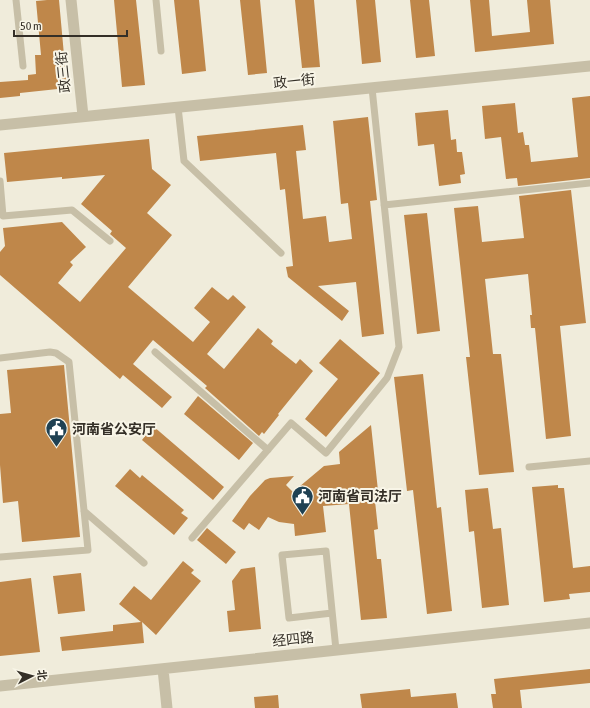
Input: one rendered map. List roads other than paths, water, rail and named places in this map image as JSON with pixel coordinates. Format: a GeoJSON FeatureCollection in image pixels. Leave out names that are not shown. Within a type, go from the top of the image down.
{"type":"FeatureCollection","features":[{"type":"Feature","properties":{"kind":"street","name":"政三街"},"geometry":{"type":"LineString","coordinates":[[71,0],[83,116]]}},
{"type":"Feature","properties":{"kind":"street","name":"政一街"},"geometry":{"type":"LineString","coordinates":[[0,125],[590,66]]}},
{"type":"Feature","properties":{"kind":"street","name":"经四路"},"geometry":{"type":"LineString","coordinates":[[0,686],[590,623]]}},
{"type":"Feature","properties":{"kind":"street"},"geometry":{"type":"LineString","coordinates":[[163,669],[167,708]]}},
{"type":"Feature","properties":{"kind":"lane"},"geometry":{"type":"LineString","coordinates":[[16,0],[23,66]]}},
{"type":"Feature","properties":{"kind":"lane"},"geometry":{"type":"LineString","coordinates":[[156,0],[161,51]]}},
{"type":"Feature","properties":{"kind":"lane"},"geometry":{"type":"LineString","coordinates":[[192,538],[292,423],[326,453],[387,378],[399,347],[372,88]]}},
{"type":"Feature","properties":{"kind":"lane"},"geometry":{"type":"LineString","coordinates":[[178,107],[184,161],[281,253]]}},
{"type":"Feature","properties":{"kind":"lane"},"geometry":{"type":"LineString","coordinates":[[0,181],[3,216],[72,210],[110,241]]}},
{"type":"Feature","properties":{"kind":"lane"},"geometry":{"type":"LineString","coordinates":[[384,205],[590,183]]}},
{"type":"Feature","properties":{"kind":"lane"},"geometry":{"type":"LineString","coordinates":[[0,358],[50,352],[56,353],[69,362],[88,550],[0,557]]}},
{"type":"Feature","properties":{"kind":"lane"},"geometry":{"type":"LineString","coordinates":[[155,352],[268,450]]}},
{"type":"Feature","properties":{"kind":"lane"},"geometry":{"type":"LineString","coordinates":[[529,467],[590,461]]}},
{"type":"Feature","properties":{"kind":"lane"},"geometry":{"type":"LineString","coordinates":[[84,511],[144,563]]}},
{"type":"Feature","properties":{"kind":"lane"},"geometry":{"type":"LineString","coordinates":[[332,613],[288,618],[282,555],[326,551],[336,650]]}},
{"type":"Feature","properties":{"kind":"place","name":"河南省公安厅"},"geometry":{"type":"Point","coordinates":[56,448]}},
{"type":"Feature","properties":{"kind":"place","name":"河南省司法厅"},"geometry":{"type":"Point","coordinates":[302,516]}}]}
